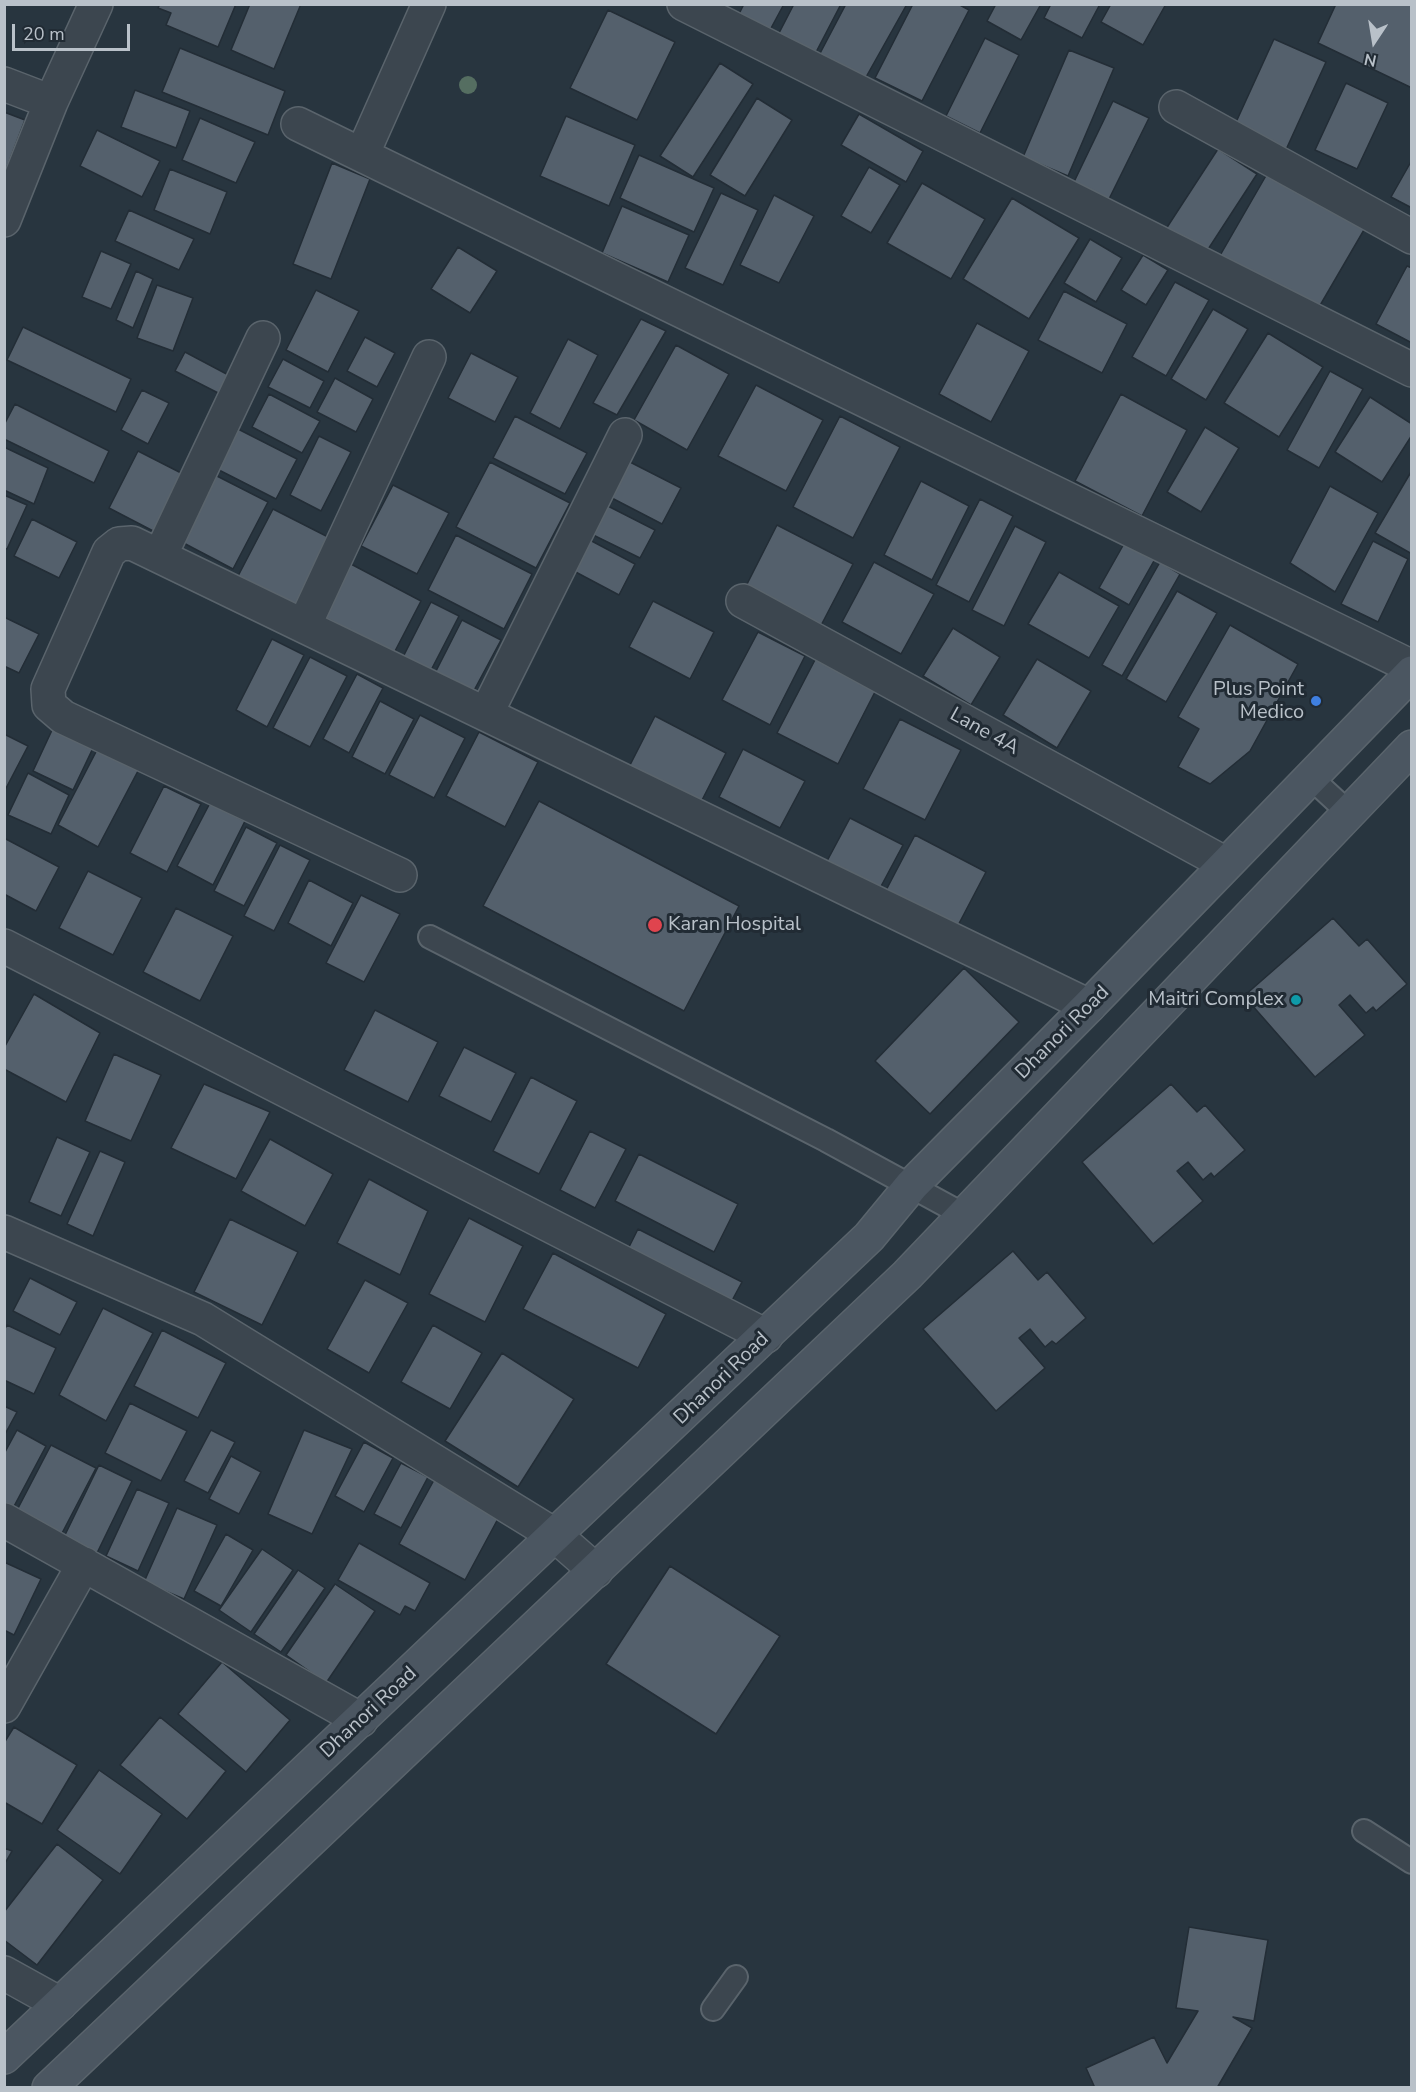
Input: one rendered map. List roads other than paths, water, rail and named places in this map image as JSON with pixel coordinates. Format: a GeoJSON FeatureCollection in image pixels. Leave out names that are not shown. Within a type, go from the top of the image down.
{"type":"FeatureCollection","features":[{"type":"Feature","properties":{"kind":"main road","name":"Dhanori Road"},"geometry":{"type":"LineString","coordinates":[[4,2057],[869,1237],[912,1185],[1412,673]]}},
{"type":"Feature","properties":{"kind":"main road"},"geometry":{"type":"LineString","coordinates":[[50,2088],[907,1275],[1412,747]]}},
{"type":"Feature","properties":{"kind":"street"},"geometry":{"type":"LineString","coordinates":[[4,220],[51,102],[96,4]]}},
{"type":"Feature","properties":{"kind":"street"},"geometry":{"type":"LineString","coordinates":[[363,155],[429,4]]}},
{"type":"Feature","properties":{"kind":"street"},"geometry":{"type":"LineString","coordinates":[[684,4],[1412,370]]}},
{"type":"Feature","properties":{"kind":"street"},"geometry":{"type":"LineString","coordinates":[[4,84],[51,102]]}},
{"type":"Feature","properties":{"kind":"street"},"geometry":{"type":"LineString","coordinates":[[1176,107],[1412,237]]}},
{"type":"Feature","properties":{"kind":"street"},"geometry":{"type":"LineString","coordinates":[[298,124],[1412,667]]}},
{"type":"Feature","properties":{"kind":"street"},"geometry":{"type":"LineString","coordinates":[[160,556],[263,338]]}},
{"type":"Feature","properties":{"kind":"street"},"geometry":{"type":"LineString","coordinates":[[304,626],[429,357]]}},
{"type":"Feature","properties":{"kind":"street"},"geometry":{"type":"LineString","coordinates":[[486,714],[625,435]]}},
{"type":"Feature","properties":{"kind":"street"},"geometry":{"type":"LineString","coordinates":[[400,875],[63,717],[49,705],[48,689],[109,552],[119,544],[132,543],[1089,1006]]}},
{"type":"Feature","properties":{"kind":"street","name":"Lane 4A"},"geometry":{"type":"LineString","coordinates":[[743,600],[1226,864]]}},
{"type":"Feature","properties":{"kind":"street"},"geometry":{"type":"LineString","coordinates":[[4,946],[766,1336]]}},
{"type":"Feature","properties":{"kind":"street"},"geometry":{"type":"LineString","coordinates":[[4,1232],[203,1319],[556,1536],[596,1571]]}},
{"type":"Feature","properties":{"kind":"street"},"geometry":{"type":"LineString","coordinates":[[4,1520],[361,1720]]}},
{"type":"Feature","properties":{"kind":"street"},"geometry":{"type":"LineString","coordinates":[[4,1706],[84,1564]]}},
{"type":"Feature","properties":{"kind":"street"},"geometry":{"type":"LineString","coordinates":[[4,1973],[60,2004]]}},
{"type":"Feature","properties":{"kind":"lane"},"geometry":{"type":"LineString","coordinates":[[1310,777],[1349,813]]}},
{"type":"Feature","properties":{"kind":"lane"},"geometry":{"type":"LineString","coordinates":[[430,937],[912,1185],[963,1215]]}},
{"type":"Feature","properties":{"kind":"lane"},"geometry":{"type":"LineString","coordinates":[[1364,1832],[1412,1862]]}},
{"type":"Feature","properties":{"kind":"lane"},"geometry":{"type":"LineString","coordinates":[[713,2009],[736,1977]]}},
{"type":"Feature","properties":{"kind":"place","name":"Plus Point Medico"},"geometry":{"type":"Point","coordinates":[1316,701]}},
{"type":"Feature","properties":{"kind":"place","name":"Karan Hospital"},"geometry":{"type":"Point","coordinates":[655,925]}},
{"type":"Feature","properties":{"kind":"place","name":"Maitri Complex"},"geometry":{"type":"Point","coordinates":[1296,1000]}}]}
